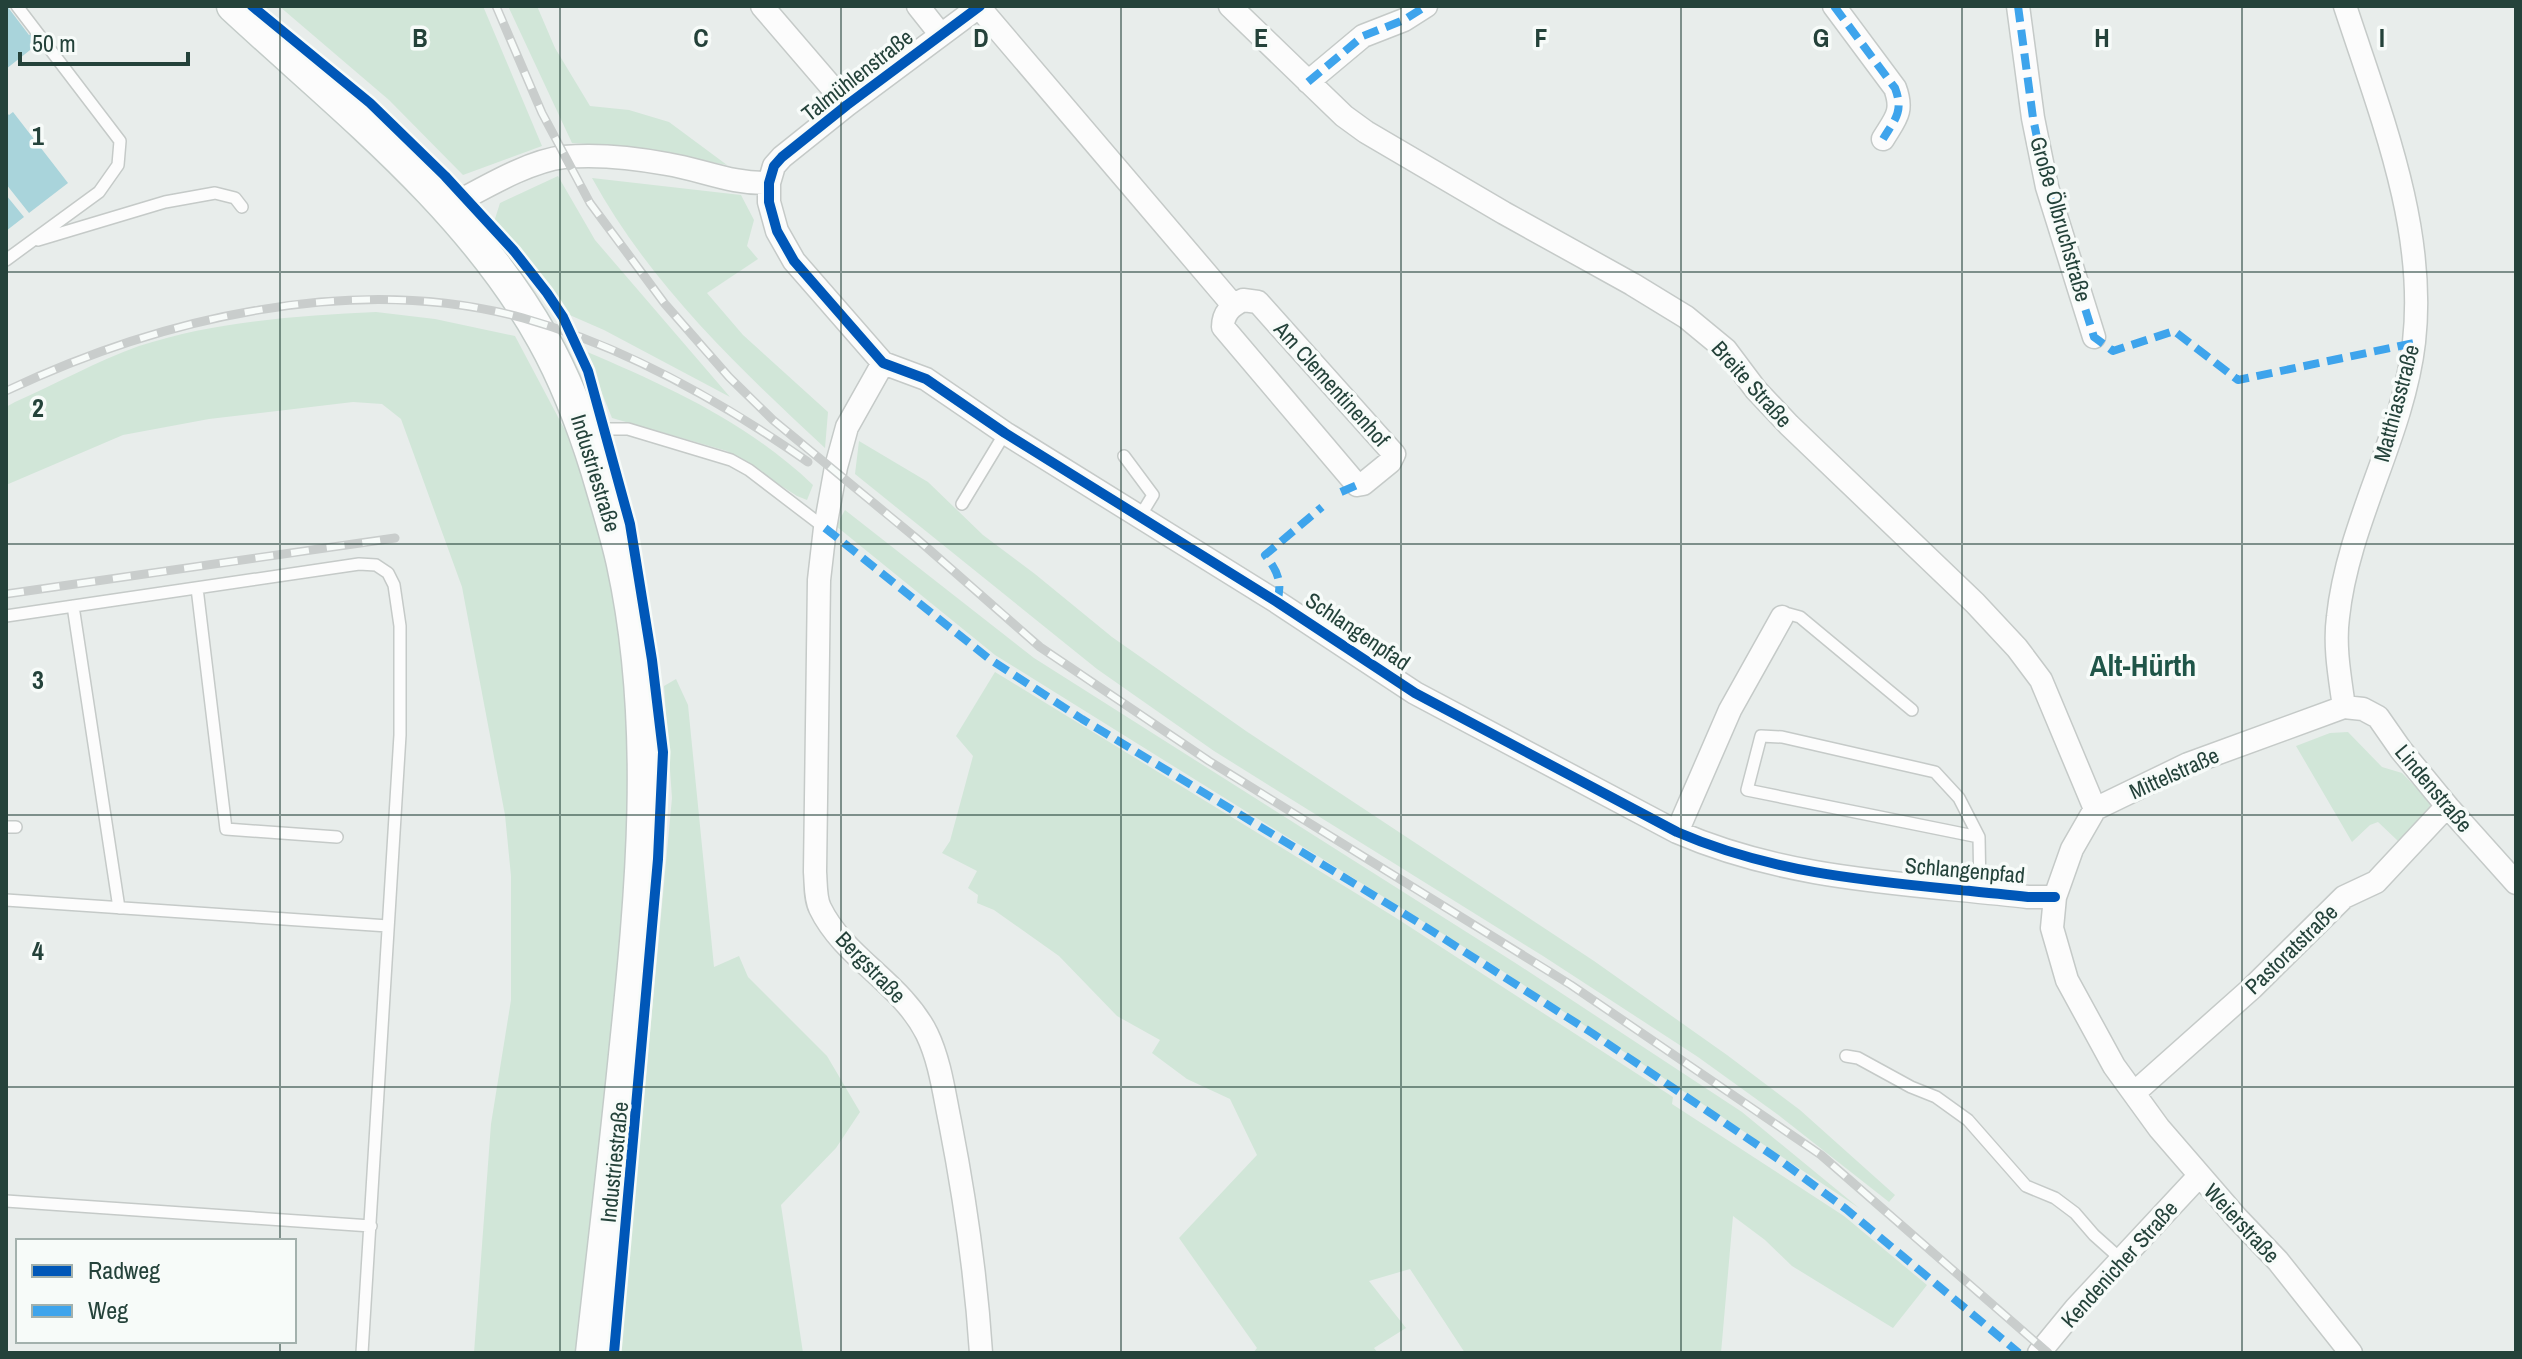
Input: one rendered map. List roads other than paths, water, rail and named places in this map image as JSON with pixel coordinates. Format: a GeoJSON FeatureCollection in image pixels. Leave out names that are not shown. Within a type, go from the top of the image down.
{"type":"FeatureCollection","features":[{"type":"Feature","properties":{"kind":"main road","name":"Industriestraße"},"geometry":{"type":"LineString","coordinates":[[233,6],[377,137],[446,208],[485,255],[543,339],[586,436],[623,565],[640,680],[644,799],[637,942],[592,1353]]}},
{"type":"Feature","properties":{"kind":"street"},"geometry":{"type":"LineString","coordinates":[[762,6],[847,105]]}},
{"type":"Feature","properties":{"kind":"street"},"geometry":{"type":"LineString","coordinates":[[918,6],[941,35]]}},
{"type":"Feature","properties":{"kind":"street"},"geometry":{"type":"LineString","coordinates":[[980,6],[1233,305]]}},
{"type":"Feature","properties":{"kind":"street","name":"Talmühlenstraße"},"geometry":{"type":"LineString","coordinates":[[769,183],[774,166],[782,157],[980,6]]}},
{"type":"Feature","properties":{"kind":"street","name":"Breite Straße"},"geometry":{"type":"LineString","coordinates":[[1230,6],[1344,116],[1366,132],[1646,292],[1686,317],[1726,350],[1756,390],[1789,425],[1975,603],[2017,648],[2041,680],[2095,809]]}},
{"type":"Feature","properties":{"kind":"street"},"geometry":{"type":"LineString","coordinates":[[1308,82],[1363,36],[1404,20],[1426,6]]}},
{"type":"Feature","properties":{"kind":"street"},"geometry":{"type":"LineString","coordinates":[[1834,6],[1895,88],[1900,101],[1899,113],[1883,139]]}},
{"type":"Feature","properties":{"kind":"street","name":"Große Ölbruchstraße"},"geometry":{"type":"LineString","coordinates":[[2018,6],[2033,118],[2047,187],[2094,337]]}},
{"type":"Feature","properties":{"kind":"street","name":"Matthiasstraße"},"geometry":{"type":"LineString","coordinates":[[2344,707],[2337,634],[2344,579],[2402,399],[2414,343],[2415,286],[2415,265],[2405,208],[2390,145],[2345,6]]}},
{"type":"Feature","properties":{"kind":"street"},"geometry":{"type":"LineString","coordinates":[[446,208],[539,164],[562,157],[668,164],[742,183],[769,183]]}},
{"type":"Feature","properties":{"kind":"street","name":"Schlangenpfad"},"geometry":{"type":"LineString","coordinates":[[769,183],[769,202],[777,231],[794,261],[883,363],[926,379],[1005,433],[1277,602],[1415,693],[1677,832],[1717,850],[1847,880],[2055,897]]}},
{"type":"Feature","properties":{"kind":"street","name":"Am Clementinenhof"},"geometry":{"type":"LineString","coordinates":[[1243,300],[1258,302],[1387,445],[1394,454],[1390,462],[1363,484],[1357,485],[1223,327],[1223,317],[1233,305],[1243,300]]}},
{"type":"Feature","properties":{"kind":"street","name":"Bergstraße"},"geometry":{"type":"LineString","coordinates":[[883,363],[847,427],[825,528],[819,580],[815,872],[819,906],[838,935],[912,1010],[927,1034],[938,1063],[965,1198],[981,1353]]}},
{"type":"Feature","properties":{"kind":"street"},"geometry":{"type":"LineString","coordinates":[[1677,832],[1730,710],[1782,617]]}},
{"type":"Feature","properties":{"kind":"street","name":"Lindenstraße"},"geometry":{"type":"LineString","coordinates":[[2344,707],[2363,709],[2378,717],[2447,806],[2515,881]]}},
{"type":"Feature","properties":{"kind":"street","name":"Mittelstraße"},"geometry":{"type":"LineString","coordinates":[[2095,809],[2188,764],[2344,707]]}},
{"type":"Feature","properties":{"kind":"street","name":"Pastoratstraße"},"geometry":{"type":"LineString","coordinates":[[2134,1093],[2252,988],[2344,897],[2376,882],[2447,806]]}},
{"type":"Feature","properties":{"kind":"street"},"geometry":{"type":"LineString","coordinates":[[2055,897],[2072,849],[2095,809]]}},
{"type":"Feature","properties":{"kind":"street","name":"Weierstraße"},"geometry":{"type":"LineString","coordinates":[[2055,897],[2052,928],[2067,980],[2102,1046],[2134,1093],[2199,1176],[2278,1261],[2351,1353]]}},
{"type":"Feature","properties":{"kind":"street","name":"Kendenicher Straße"},"geometry":{"type":"LineString","coordinates":[[2045,1346],[2076,1308],[2199,1176]]}},
{"type":"Feature","properties":{"kind":"lane"},"geometry":{"type":"LineString","coordinates":[[6,260],[99,192],[118,165],[120,141],[17,6]]}},
{"type":"Feature","properties":{"kind":"lane"},"geometry":{"type":"LineString","coordinates":[[30,243],[165,202],[215,193],[235,198],[242,207]]}},
{"type":"Feature","properties":{"kind":"lane"},"geometry":{"type":"LineString","coordinates":[[586,436],[604,429],[628,429],[731,460],[759,477],[825,528]]}},
{"type":"Feature","properties":{"kind":"lane"},"geometry":{"type":"LineString","coordinates":[[962,504],[1005,433]]}},
{"type":"Feature","properties":{"kind":"lane"},"geometry":{"type":"LineString","coordinates":[[1124,456],[1153,495],[1139,518]]}},
{"type":"Feature","properties":{"kind":"lane"},"geometry":{"type":"LineString","coordinates":[[6,616],[359,564],[376,565],[388,573],[394,585],[400,626],[400,735],[362,1353]]}},
{"type":"Feature","properties":{"kind":"lane"},"geometry":{"type":"LineString","coordinates":[[197,588],[226,829],[337,837]]}},
{"type":"Feature","properties":{"kind":"lane"},"geometry":{"type":"LineString","coordinates":[[73,606],[119,908]]}},
{"type":"Feature","properties":{"kind":"lane"},"geometry":{"type":"LineString","coordinates":[[1782,617],[1789,614],[1800,617],[1912,710]]}},
{"type":"Feature","properties":{"kind":"lane"},"geometry":{"type":"LineString","coordinates":[[1979,837],[1747,790],[1761,736],[1782,737],[1935,772],[1959,798],[1979,837],[1980,892]]}},
{"type":"Feature","properties":{"kind":"lane"},"geometry":{"type":"LineString","coordinates":[[6,900],[388,926]]}},
{"type":"Feature","properties":{"kind":"lane"},"geometry":{"type":"LineString","coordinates":[[1846,1056],[1858,1058],[1936,1097],[1968,1120],[2026,1186],[2055,1198],[2075,1213],[2122,1260]]}},
{"type":"Feature","properties":{"kind":"lane"},"geometry":{"type":"LineString","coordinates":[[6,1201],[371,1226]]}},
{"type":"Feature","properties":{"kind":"water"},"geometry":{"type":"Polygon","coordinates":[[[7,6],[39,43],[6,69],[7,6]]]}},
{"type":"Feature","properties":{"kind":"water"},"geometry":{"type":"Polygon","coordinates":[[[6,112],[9,115],[13,112],[68,183],[29,213],[6,184],[6,112]]]}},
{"type":"Feature","properties":{"kind":"water"},"geometry":{"type":"Polygon","coordinates":[[[6,195],[24,217],[6,231],[6,195]]]}},
{"type":"Feature","properties":{"kind":"railway"},"geometry":{"type":"LineString","coordinates":[[496,6],[542,113],[590,203],[665,304],[729,377],[773,420],[916,538],[1040,647],[1209,761],[1571,985],[1821,1155],[2048,1353]]}},
{"type":"Feature","properties":{"kind":"railway"},"geometry":{"type":"LineString","coordinates":[[6,391],[128,342],[259,310],[326,302],[393,300],[459,305],[523,318],[636,360],[707,397],[808,462]]}},
{"type":"Feature","properties":{"kind":"railway"},"geometry":{"type":"LineString","coordinates":[[6,594],[395,538]]}},
{"type":"Feature","properties":{"kind":"district","name":"Alt-Hürth"},"geometry":{"type":"Point","coordinates":[2143,665]}}]}
